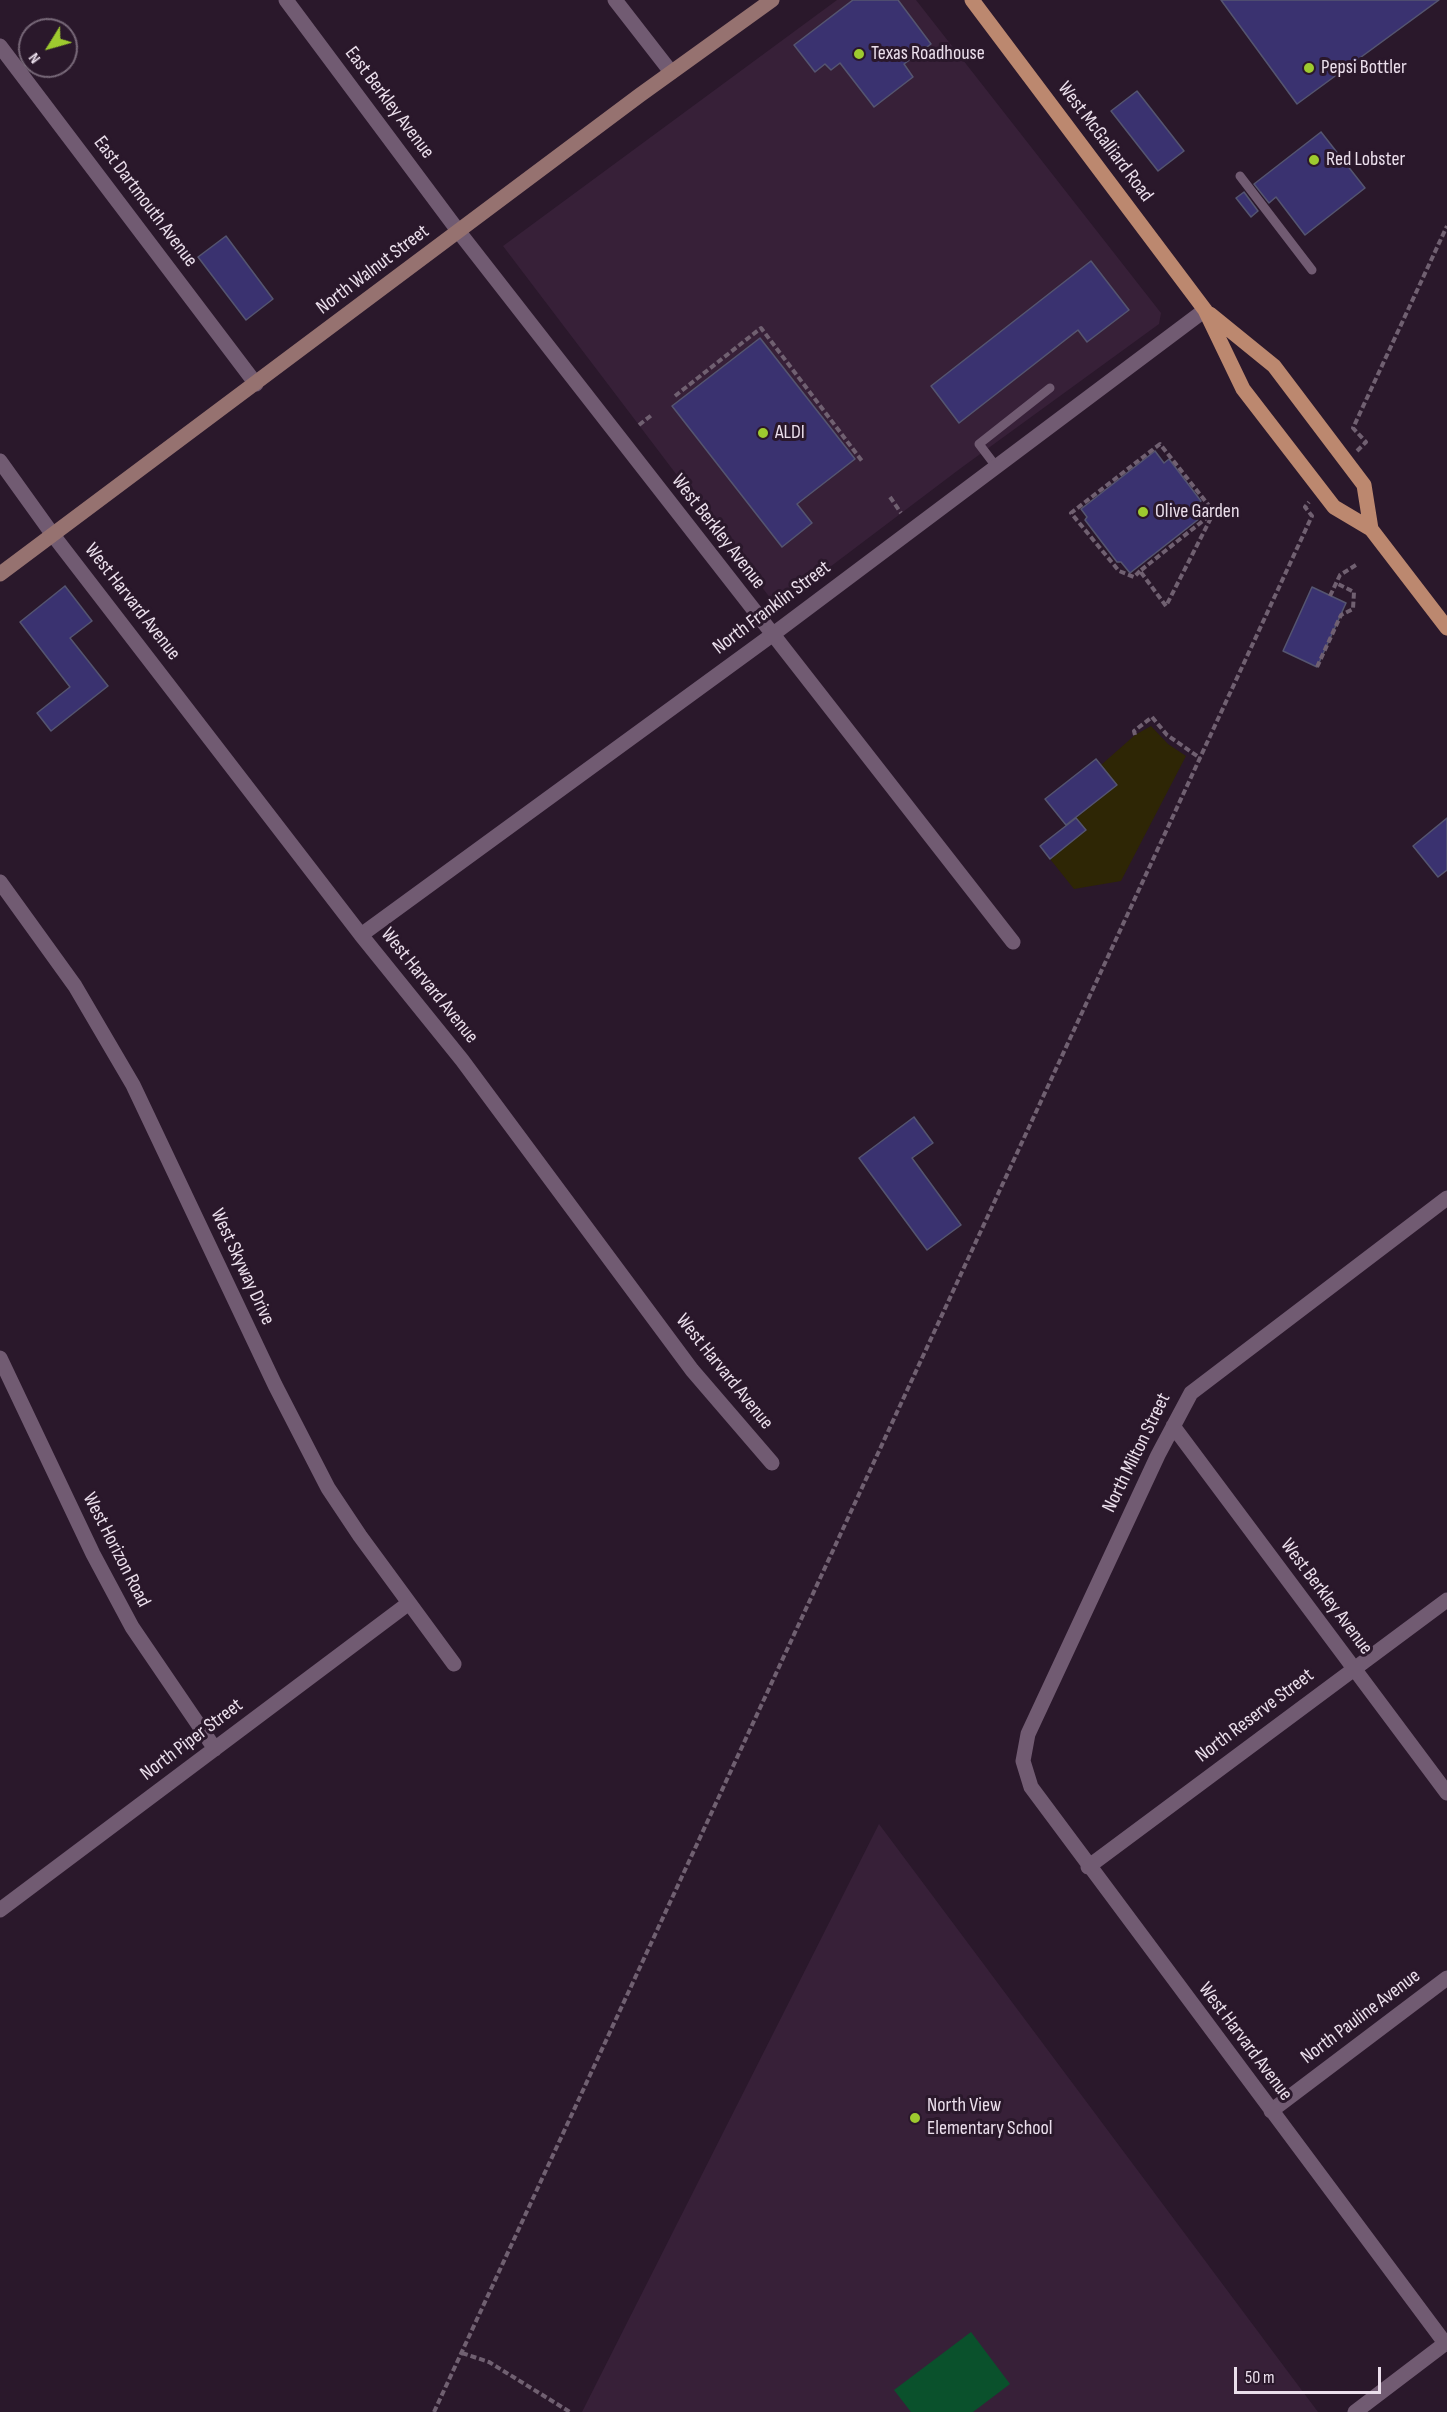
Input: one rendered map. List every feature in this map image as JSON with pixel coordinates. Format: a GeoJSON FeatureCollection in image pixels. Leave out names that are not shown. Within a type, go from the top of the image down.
{"type":"FeatureCollection","features":[{"type":"Feature","properties":{"kind":"main road","name":"North Walnut Street"},"geometry":{"type":"LineString","coordinates":[[0,574],[670,72],[772,0]]}},
{"type":"Feature","properties":{"kind":"main road","name":"West McGalliard Road"},"geometry":{"type":"LineString","coordinates":[[972,0],[1204,310],[1250,398],[1334,507],[1371,529],[1447,628]]}},
{"type":"Feature","properties":{"kind":"main road","name":"West McGalliard Road"},"geometry":{"type":"LineString","coordinates":[[1204,310],[1274,366],[1364,485],[1371,529]]}},
{"type":"Feature","properties":{"kind":"street","name":"East Berkley Avenue"},"geometry":{"type":"LineString","coordinates":[[286,0],[459,232]]}},
{"type":"Feature","properties":{"kind":"street"},"geometry":{"type":"LineString","coordinates":[[615,0],[670,72]]}},
{"type":"Feature","properties":{"kind":"street","name":"East Dartmouth Avenue"},"geometry":{"type":"LineString","coordinates":[[0,46],[256,384]]}},
{"type":"Feature","properties":{"kind":"street","name":"West Berkley Avenue"},"geometry":{"type":"LineString","coordinates":[[459,232],[1013,942]]}},
{"type":"Feature","properties":{"kind":"street","name":"North Franklin Street"},"geometry":{"type":"LineString","coordinates":[[361,935],[772,635],[1204,310]]}},
{"type":"Feature","properties":{"kind":"street","name":"West Harvard Avenue"},"geometry":{"type":"LineString","coordinates":[[0,461],[53,535],[361,935],[462,1060],[692,1370],[772,1463]]}},
{"type":"Feature","properties":{"kind":"street","name":"West Skyway Drive"},"geometry":{"type":"LineString","coordinates":[[0,882],[75,986],[133,1085],[308,1453],[360,1536],[454,1664]]}},
{"type":"Feature","properties":{"kind":"street","name":"North Milton Street"},"geometry":{"type":"LineString","coordinates":[[1023,1761],[1028,1734],[1173,1426],[1191,1393],[1447,1198]]}},
{"type":"Feature","properties":{"kind":"street","name":"West Horizon Road"},"geometry":{"type":"LineString","coordinates":[[0,1358],[93,1554],[132,1627],[149,1657],[215,1749]]}},
{"type":"Feature","properties":{"kind":"street","name":"West Berkley Avenue"},"geometry":{"type":"LineString","coordinates":[[1173,1426],[1447,1793]]}},
{"type":"Feature","properties":{"kind":"street","name":"North Reserve Street"},"geometry":{"type":"LineString","coordinates":[[1088,1867],[1447,1600]]}},
{"type":"Feature","properties":{"kind":"street","name":"North Piper Street"},"geometry":{"type":"LineString","coordinates":[[3,1902],[215,1749],[409,1604]]}},
{"type":"Feature","properties":{"kind":"street","name":"West Harvard Avenue"},"geometry":{"type":"LineString","coordinates":[[1023,1761],[1031,1787],[1088,1867],[1446,2342]]}},
{"type":"Feature","properties":{"kind":"street","name":"North Pauline Avenue"},"geometry":{"type":"LineString","coordinates":[[1270,2111],[1447,1978]]}},
{"type":"Feature","properties":{"kind":"street"},"geometry":{"type":"LineString","coordinates":[[1355,2412],[1446,2342]]}},
{"type":"Feature","properties":{"kind":"lane"},"geometry":{"type":"LineString","coordinates":[[1240,176],[1312,270]]}},
{"type":"Feature","properties":{"kind":"lane"},"geometry":{"type":"LineString","coordinates":[[995,465],[979,444],[1050,388]]}},
{"type":"Feature","properties":{"kind":"path"},"geometry":{"type":"LineString","coordinates":[[1365,442],[1353,428],[1447,226]]}},
{"type":"Feature","properties":{"kind":"path"},"geometry":{"type":"LineString","coordinates":[[675,396],[761,328],[862,461]]}},
{"type":"Feature","properties":{"kind":"path"},"geometry":{"type":"LineString","coordinates":[[639,425],[653,414]]}},
{"type":"Feature","properties":{"kind":"path"},"geometry":{"type":"LineString","coordinates":[[1160,444],[1214,512],[1134,577],[1119,571],[1071,513],[1160,444]]}},
{"type":"Feature","properties":{"kind":"path"},"geometry":{"type":"LineString","coordinates":[[890,497],[901,513]]}},
{"type":"Feature","properties":{"kind":"path"},"geometry":{"type":"LineString","coordinates":[[434,2412],[1312,516],[1305,507]]}},
{"type":"Feature","properties":{"kind":"path"},"geometry":{"type":"LineString","coordinates":[[1140,571],[1166,606],[1214,512]]}},
{"type":"Feature","properties":{"kind":"path"},"geometry":{"type":"LineString","coordinates":[[1330,596],[1340,574],[1356,565]]}},
{"type":"Feature","properties":{"kind":"path"},"geometry":{"type":"LineString","coordinates":[[1317,667],[1341,615],[1353,609],[1354,592],[1336,583]]}},
{"type":"Feature","properties":{"kind":"path"},"geometry":{"type":"LineString","coordinates":[[1135,735],[1134,731],[1152,717],[1167,735],[1200,758]]}},
{"type":"Feature","properties":{"kind":"path"},"geometry":{"type":"LineString","coordinates":[[462,2353],[489,2362],[570,2412]]}},
{"type":"Feature","properties":{"kind":"shaded area"},"geometry":{"type":"Polygon","coordinates":[[[837,0],[916,0],[1161,313],[1159,324],[961,468],[777,607],[503,246],[837,0]]]}},
{"type":"Feature","properties":{"kind":"shaded area","name":"North View Elementary School"},"geometry":{"type":"Polygon","coordinates":[[[879,1824],[1318,2412],[582,2412],[879,1824]]]}},
{"type":"Feature","properties":{"kind":"green space"},"geometry":{"type":"Polygon","coordinates":[[[971,2332],[1010,2384],[973,2412],[911,2412],[894,2390],[971,2332]]]}},
{"type":"Feature","properties":{"kind":"sand"},"geometry":{"type":"Polygon","coordinates":[[[1151,726],[1168,744],[1186,756],[1121,881],[1074,889],[1050,859],[1086,830],[1076,818],[1117,785],[1101,765],[1135,735],[1151,726]]]}},
{"type":"Feature","properties":{"kind":"building","name":"Texas Roadhouse"},"geometry":{"type":"Polygon","coordinates":[[[853,0],[898,0],[931,44],[904,64],[913,77],[874,107],[840,63],[831,70],[825,64],[815,72],[794,45],[853,0]]]}},
{"type":"Feature","properties":{"kind":"building","name":"Pepsi Bottler"},"geometry":{"type":"Polygon","coordinates":[[[1221,0],[1439,0],[1297,104],[1221,0]]]}},
{"type":"Feature","properties":{"kind":"building"},"geometry":{"type":"Polygon","coordinates":[[[1137,91],[1184,151],[1158,171],[1111,111],[1137,91]]]}},
{"type":"Feature","properties":{"kind":"building","name":"Red Lobster"},"geometry":{"type":"Polygon","coordinates":[[[1321,132],[1365,188],[1305,235],[1276,197],[1269,203],[1254,184],[1321,132]]]}},
{"type":"Feature","properties":{"kind":"building"},"geometry":{"type":"Polygon","coordinates":[[[1244,192],[1258,211],[1251,217],[1236,198],[1244,192]]]}},
{"type":"Feature","properties":{"kind":"building"},"geometry":{"type":"Polygon","coordinates":[[[226,236],[273,299],[246,320],[198,257],[226,236]]]}},
{"type":"Feature","properties":{"kind":"building"},"geometry":{"type":"Polygon","coordinates":[[[1091,261],[1129,310],[1087,342],[1078,330],[959,423],[931,386],[1091,261]]]}},
{"type":"Feature","properties":{"kind":"building","name":"ALDI"},"geometry":{"type":"Polygon","coordinates":[[[760,338],[855,459],[797,504],[812,523],[782,547],[672,406],[760,338]]]}},
{"type":"Feature","properties":{"kind":"building","name":"Olive Garden"},"geometry":{"type":"Polygon","coordinates":[[[1155,451],[1164,463],[1169,459],[1201,501],[1197,505],[1204,515],[1130,573],[1121,562],[1117,562],[1085,520],[1087,517],[1081,509],[1155,451]]]}},
{"type":"Feature","properties":{"kind":"building"},"geometry":{"type":"Polygon","coordinates":[[[65,586],[92,621],[70,638],[108,686],[51,731],[37,713],[70,687],[20,622],[65,586]]]}},
{"type":"Feature","properties":{"kind":"building"},"geometry":{"type":"Polygon","coordinates":[[[1312,587],[1346,603],[1317,667],[1283,651],[1312,587]]]}},
{"type":"Feature","properties":{"kind":"building"},"geometry":{"type":"Polygon","coordinates":[[[1096,759],[1117,785],[1066,825],[1045,799],[1096,759]]]}},
{"type":"Feature","properties":{"kind":"building"},"geometry":{"type":"Polygon","coordinates":[[[1076,818],[1086,830],[1050,859],[1040,846],[1076,818]]]}},
{"type":"Feature","properties":{"kind":"building"},"geometry":{"type":"Polygon","coordinates":[[[1447,818],[1447,870],[1438,877],[1413,846],[1447,818]]]}},
{"type":"Feature","properties":{"kind":"building"},"geometry":{"type":"Polygon","coordinates":[[[914,1117],[933,1143],[912,1158],[961,1225],[927,1250],[859,1158],[914,1117]]]}},
{"type":"Feature","properties":{"kind":"place","name":"Texas Roadhouse"},"geometry":{"type":"Point","coordinates":[859,54]}},
{"type":"Feature","properties":{"kind":"place","name":"Pepsi Bottler"},"geometry":{"type":"Point","coordinates":[1309,68]}},
{"type":"Feature","properties":{"kind":"place","name":"Red Lobster"},"geometry":{"type":"Point","coordinates":[1314,160]}},
{"type":"Feature","properties":{"kind":"place","name":"ALDI"},"geometry":{"type":"Point","coordinates":[763,433]}},
{"type":"Feature","properties":{"kind":"place","name":"Olive Garden"},"geometry":{"type":"Point","coordinates":[1143,512]}},
{"type":"Feature","properties":{"kind":"place","name":"North View Elementary School"},"geometry":{"type":"Point","coordinates":[915,2118]}}]}
